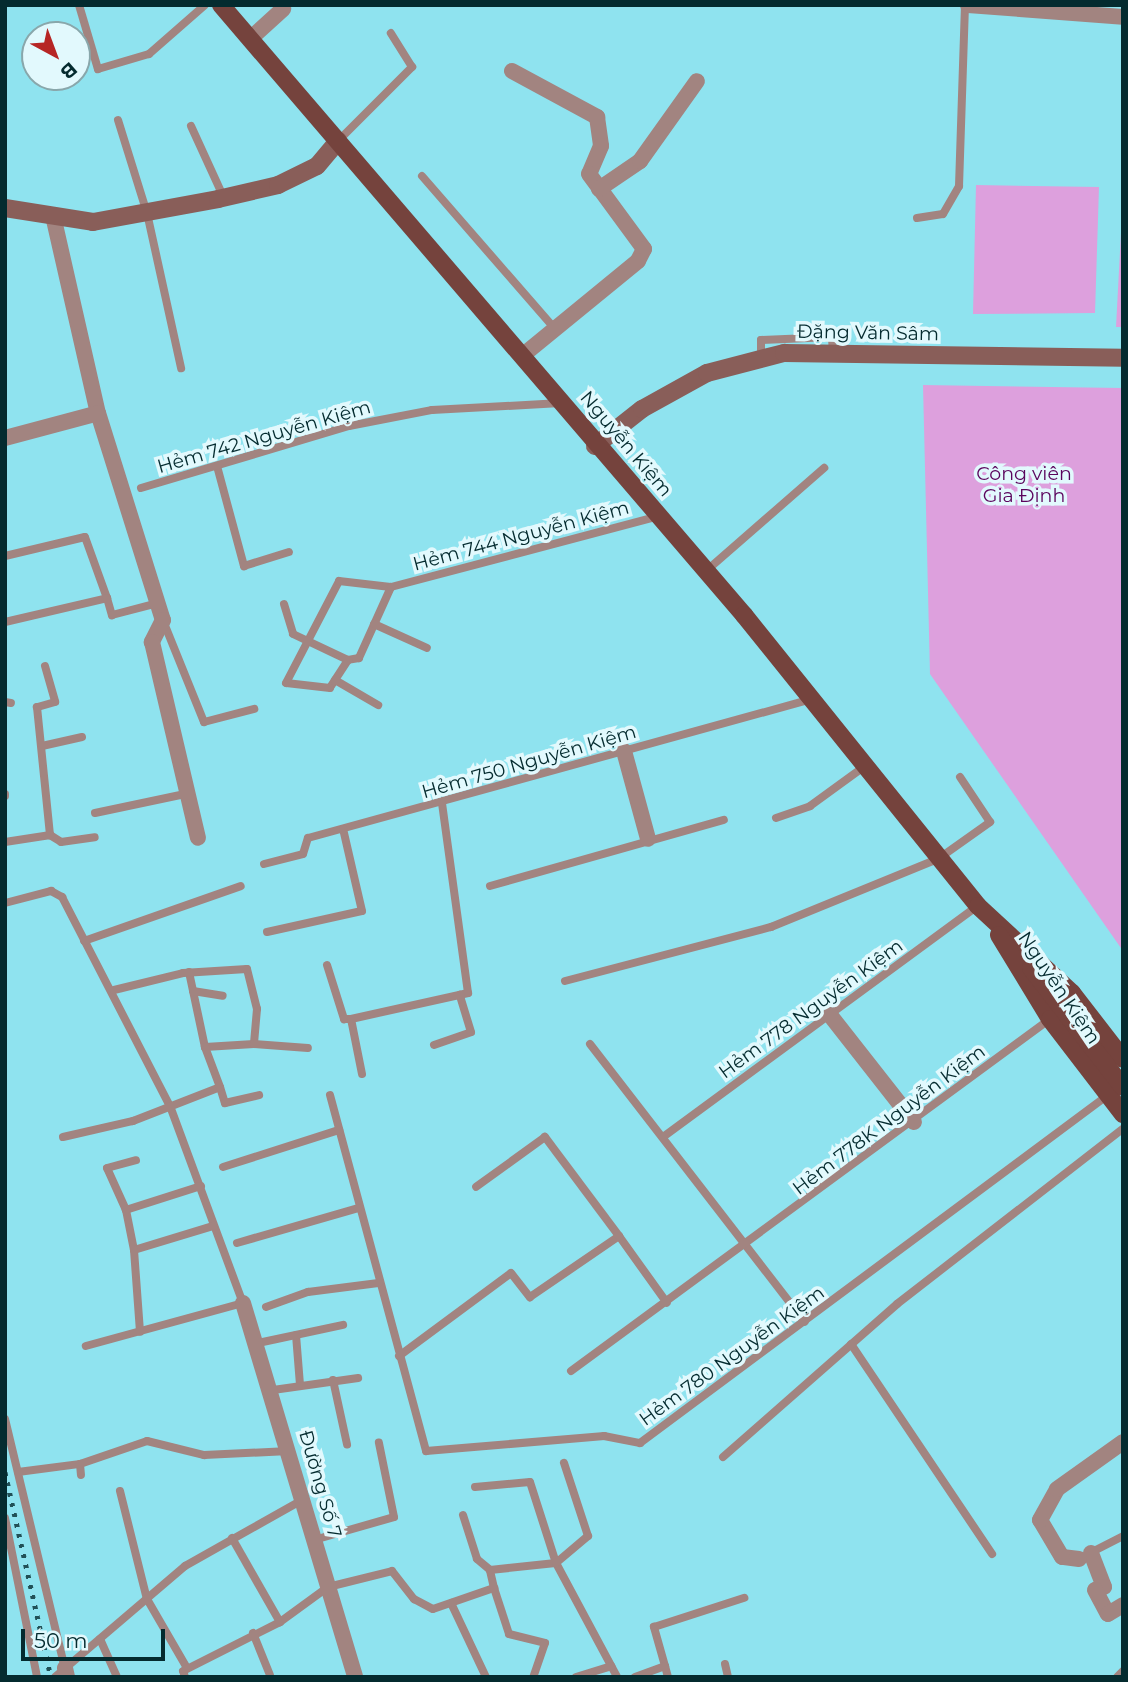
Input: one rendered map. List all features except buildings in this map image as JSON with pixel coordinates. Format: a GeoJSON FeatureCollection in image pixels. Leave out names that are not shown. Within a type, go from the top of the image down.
{"type":"FeatureCollection","features":[{"type":"Feature","properties":{"kind":"main road","name":"Nguyễn Kiệm"},"geometry":{"type":"LineString","coordinates":[[221,5],[564,403],[595,446],[706,571],[813,699],[938,859],[983,912],[1072,993],[1123,1059]]}},
{"type":"Feature","properties":{"kind":"main road","name":"Nguyễn Kiệm"},"geometry":{"type":"LineString","coordinates":[[983,912],[1050,1019],[1115,1091],[1123,1114]]}},
{"type":"Feature","properties":{"kind":"main road"},"geometry":{"type":"LineString","coordinates":[[983,912],[1060,1003],[1115,1091]]}},
{"type":"Feature","properties":{"kind":"street"},"geometry":{"type":"LineString","coordinates":[[966,5],[1123,17]]}},
{"type":"Feature","properties":{"kind":"street"},"geometry":{"type":"LineString","coordinates":[[250,39],[282,9]]}},
{"type":"Feature","properties":{"kind":"street"},"geometry":{"type":"LineString","coordinates":[[512,71],[597,117],[601,146],[589,174],[644,249],[523,355]]}},
{"type":"Feature","properties":{"kind":"street"},"geometry":{"type":"LineString","coordinates":[[599,189],[640,161],[697,81]]}},
{"type":"Feature","properties":{"kind":"street"},"geometry":{"type":"LineString","coordinates":[[5,208],[54,220],[93,222],[224,198],[307,171],[338,141]]}},
{"type":"Feature","properties":{"kind":"street"},"geometry":{"type":"LineString","coordinates":[[54,220],[98,413],[163,620],[152,642],[185,794],[198,838]]}},
{"type":"Feature","properties":{"kind":"street","name":"Đặng Văn Sâm"},"geometry":{"type":"LineString","coordinates":[[595,446],[642,409],[707,373],[761,359],[833,354],[1123,358]]}},
{"type":"Feature","properties":{"kind":"street"},"geometry":{"type":"LineString","coordinates":[[5,438],[98,413]]}},
{"type":"Feature","properties":{"kind":"street"},"geometry":{"type":"LineString","coordinates":[[624,751],[648,839]]}},
{"type":"Feature","properties":{"kind":"street"},"geometry":{"type":"LineString","coordinates":[[830,1015],[914,1122]]}},
{"type":"Feature","properties":{"kind":"street","name":"Đường Số 7"},"geometry":{"type":"LineString","coordinates":[[243,1303],[273,1390],[355,1677]]}},
{"type":"Feature","properties":{"kind":"street"},"geometry":{"type":"LineString","coordinates":[[1123,1442],[1058,1489],[1040,1520],[1062,1557],[1085,1556],[1104,1587],[1095,1590],[1108,1614],[1123,1605]]}},
{"type":"Feature","properties":{"kind":"lane"},"geometry":{"type":"LineString","coordinates":[[79,5],[98,69],[149,54],[205,5]]}},
{"type":"Feature","properties":{"kind":"lane"},"geometry":{"type":"LineString","coordinates":[[917,218],[943,214],[959,186],[966,5]]}},
{"type":"Feature","properties":{"kind":"lane"},"geometry":{"type":"LineString","coordinates":[[338,141],[411,67],[391,33]]}},
{"type":"Feature","properties":{"kind":"lane"},"geometry":{"type":"LineString","coordinates":[[118,120],[147,213],[181,368]]}},
{"type":"Feature","properties":{"kind":"lane"},"geometry":{"type":"LineString","coordinates":[[191,126],[224,198]]}},
{"type":"Feature","properties":{"kind":"lane"},"geometry":{"type":"LineString","coordinates":[[422,176],[555,329]]}},
{"type":"Feature","properties":{"kind":"lane","name":"Hẻm 742 Nguyễn Kiệm"},"geometry":{"type":"LineString","coordinates":[[141,488],[349,426],[432,410],[564,403]]}},
{"type":"Feature","properties":{"kind":"lane"},"geometry":{"type":"LineString","coordinates":[[217,466],[244,566],[289,552]]}},
{"type":"Feature","properties":{"kind":"lane"},"geometry":{"type":"LineString","coordinates":[[706,571],[824,468]]}},
{"type":"Feature","properties":{"kind":"lane","name":"Hẻm 744 Nguyễn Kiệm"},"geometry":{"type":"LineString","coordinates":[[391,587],[359,658],[348,660],[330,688],[286,682],[339,581],[391,587],[659,516]]}},
{"type":"Feature","properties":{"kind":"lane"},"geometry":{"type":"LineString","coordinates":[[5,556],[85,537],[112,615],[158,603]]}},
{"type":"Feature","properties":{"kind":"lane"},"geometry":{"type":"LineString","coordinates":[[5,622],[107,598]]}},
{"type":"Feature","properties":{"kind":"lane"},"geometry":{"type":"LineString","coordinates":[[284,604],[293,634],[348,660]]}},
{"type":"Feature","properties":{"kind":"lane"},"geometry":{"type":"LineString","coordinates":[[163,620],[204,722],[254,709]]}},
{"type":"Feature","properties":{"kind":"lane"},"geometry":{"type":"LineString","coordinates":[[374,624],[427,648]]}},
{"type":"Feature","properties":{"kind":"lane"},"geometry":{"type":"LineString","coordinates":[[45,666],[55,702],[37,707],[50,835]]}},
{"type":"Feature","properties":{"kind":"lane"},"geometry":{"type":"LineString","coordinates":[[335,680],[378,705]]}},
{"type":"Feature","properties":{"kind":"lane","name":"Hẻm 750 Nguyễn Kiệm"},"geometry":{"type":"LineString","coordinates":[[264,864],[303,854],[309,838],[442,804],[813,699]]}},
{"type":"Feature","properties":{"kind":"lane"},"geometry":{"type":"LineString","coordinates":[[42,747],[82,737]]}},
{"type":"Feature","properties":{"kind":"lane"},"geometry":{"type":"LineString","coordinates":[[776,818],[810,806],[865,766]]}},
{"type":"Feature","properties":{"kind":"lane"},"geometry":{"type":"LineString","coordinates":[[565,981],[771,927],[938,859],[990,822],[960,777]]}},
{"type":"Feature","properties":{"kind":"lane"},"geometry":{"type":"LineString","coordinates":[[95,813],[185,794]]}},
{"type":"Feature","properties":{"kind":"lane"},"geometry":{"type":"LineString","coordinates":[[327,965],[344,1019],[468,993],[442,804]]}},
{"type":"Feature","properties":{"kind":"lane"},"geometry":{"type":"LineString","coordinates":[[490,886],[648,839],[724,820]]}},
{"type":"Feature","properties":{"kind":"lane"},"geometry":{"type":"LineString","coordinates":[[267,932],[362,911],[343,829]]}},
{"type":"Feature","properties":{"kind":"lane"},"geometry":{"type":"LineString","coordinates":[[5,842],[50,835],[61,842],[95,837]]}},
{"type":"Feature","properties":{"kind":"lane"},"geometry":{"type":"LineString","coordinates":[[85,941],[241,886]]}},
{"type":"Feature","properties":{"kind":"lane"},"geometry":{"type":"LineString","coordinates":[[5,903],[51,891],[62,897],[114,990],[170,1106],[243,1303],[86,1346]]}},
{"type":"Feature","properties":{"kind":"lane","name":"Hẻm 778 Nguyễn Kiệm"},"geometry":{"type":"LineString","coordinates":[[663,1137],[830,1015],[983,912]]}},
{"type":"Feature","properties":{"kind":"lane"},"geometry":{"type":"LineString","coordinates":[[114,990],[189,972],[247,969],[257,1009],[254,1044]]}},
{"type":"Feature","properties":{"kind":"lane"},"geometry":{"type":"LineString","coordinates":[[189,972],[205,1047],[225,1103],[259,1096]]}},
{"type":"Feature","properties":{"kind":"lane"},"geometry":{"type":"LineString","coordinates":[[193,991],[223,996]]}},
{"type":"Feature","properties":{"kind":"lane"},"geometry":{"type":"LineString","coordinates":[[434,1045],[471,1032],[460,995]]}},
{"type":"Feature","properties":{"kind":"lane"},"geometry":{"type":"LineString","coordinates":[[351,1019],[362,1074]]}},
{"type":"Feature","properties":{"kind":"lane","name":"Hẻm 778K Nguyễn Kiệm"},"geometry":{"type":"LineString","coordinates":[[571,1371],[747,1247],[1050,1019]]}},
{"type":"Feature","properties":{"kind":"lane"},"geometry":{"type":"LineString","coordinates":[[205,1047],[254,1044],[308,1048]]}},
{"type":"Feature","properties":{"kind":"lane"},"geometry":{"type":"LineString","coordinates":[[590,1044],[805,1322]]}},
{"type":"Feature","properties":{"kind":"lane"},"geometry":{"type":"LineString","coordinates":[[63,1137],[170,1106],[220,1087]]}},
{"type":"Feature","properties":{"kind":"lane","name":"Hẻm 780 Nguyễn Kiệm"},"geometry":{"type":"LineString","coordinates":[[330,1095],[378,1283],[426,1451],[604,1436],[640,1443],[1115,1091]]}},
{"type":"Feature","properties":{"kind":"lane"},"geometry":{"type":"LineString","coordinates":[[723,1457],[851,1345],[1123,1129]]}},
{"type":"Feature","properties":{"kind":"lane"},"geometry":{"type":"LineString","coordinates":[[223,1167],[339,1130]]}},
{"type":"Feature","properties":{"kind":"lane"},"geometry":{"type":"LineString","coordinates":[[476,1187],[545,1138],[667,1303]]}},
{"type":"Feature","properties":{"kind":"lane"},"geometry":{"type":"LineString","coordinates":[[136,1160],[107,1168],[126,1210],[134,1250],[140,1332]]}},
{"type":"Feature","properties":{"kind":"lane"},"geometry":{"type":"LineString","coordinates":[[126,1210],[201,1186]]}},
{"type":"Feature","properties":{"kind":"lane"},"geometry":{"type":"LineString","coordinates":[[237,1243],[358,1208]]}},
{"type":"Feature","properties":{"kind":"lane"},"geometry":{"type":"LineString","coordinates":[[134,1250],[213,1226]]}},
{"type":"Feature","properties":{"kind":"lane"},"geometry":{"type":"LineString","coordinates":[[398,1356],[511,1273],[530,1297],[619,1236]]}},
{"type":"Feature","properties":{"kind":"lane"},"geometry":{"type":"LineString","coordinates":[[266,1307],[308,1292],[378,1283]]}},
{"type":"Feature","properties":{"kind":"lane"},"geometry":{"type":"LineString","coordinates":[[258,1343],[343,1325]]}},
{"type":"Feature","properties":{"kind":"lane"},"geometry":{"type":"LineString","coordinates":[[296,1335],[300,1385]]}},
{"type":"Feature","properties":{"kind":"lane"},"geometry":{"type":"LineString","coordinates":[[851,1345],[992,1554]]}},
{"type":"Feature","properties":{"kind":"lane"},"geometry":{"type":"LineString","coordinates":[[273,1390],[358,1378]]}},
{"type":"Feature","properties":{"kind":"lane"},"geometry":{"type":"LineString","coordinates":[[333,1380],[347,1444]]}},
{"type":"Feature","properties":{"kind":"lane"},"geometry":{"type":"LineString","coordinates":[[5,1419],[62,1674]]}},
{"type":"Feature","properties":{"kind":"lane"},"geometry":{"type":"LineString","coordinates":[[18,1472],[80,1464],[147,1441],[204,1455],[289,1451]]}},
{"type":"Feature","properties":{"kind":"lane"},"geometry":{"type":"LineString","coordinates":[[314,1540],[394,1517],[379,1443]]}},
{"type":"Feature","properties":{"kind":"lane"},"geometry":{"type":"LineString","coordinates":[[490,1570],[556,1563],[588,1536],[564,1463]]}},
{"type":"Feature","properties":{"kind":"lane"},"geometry":{"type":"LineString","coordinates":[[80,1464],[81,1475]]}},
{"type":"Feature","properties":{"kind":"lane"},"geometry":{"type":"LineString","coordinates":[[475,1487],[530,1482],[556,1563],[617,1677]]}},
{"type":"Feature","properties":{"kind":"lane"},"geometry":{"type":"LineString","coordinates":[[120,1491],[148,1599],[186,1672],[253,1633],[280,1622],[328,1587],[392,1571],[414,1599],[433,1609],[495,1588]]}},
{"type":"Feature","properties":{"kind":"lane"},"geometry":{"type":"LineString","coordinates":[[62,1674],[185,1566],[303,1500]]}},
{"type":"Feature","properties":{"kind":"lane"},"geometry":{"type":"LineString","coordinates":[[463,1515],[477,1559],[490,1570],[509,1634],[545,1643],[533,1677]]}},
{"type":"Feature","properties":{"kind":"lane"},"geometry":{"type":"LineString","coordinates":[[5,1518],[37,1677]]}},
{"type":"Feature","properties":{"kind":"lane"},"geometry":{"type":"LineString","coordinates":[[1085,1556],[1123,1536]]}},
{"type":"Feature","properties":{"kind":"lane"},"geometry":{"type":"LineString","coordinates":[[232,1538],[280,1622]]}},
{"type":"Feature","properties":{"kind":"lane"},"geometry":{"type":"LineString","coordinates":[[668,1677],[654,1627],[744,1598]]}},
{"type":"Feature","properties":{"kind":"lane"},"geometry":{"type":"LineString","coordinates":[[451,1602],[485,1677]]}},
{"type":"Feature","properties":{"kind":"lane"},"geometry":{"type":"LineString","coordinates":[[253,1633],[270,1675]]}},
{"type":"Feature","properties":{"kind":"lane"},"geometry":{"type":"LineString","coordinates":[[100,1639],[117,1677]]}},
{"type":"Feature","properties":{"kind":"lane"},"geometry":{"type":"LineString","coordinates":[[725,1664],[728,1677]]}},
{"type":"Feature","properties":{"kind":"lane"},"geometry":{"type":"LineString","coordinates":[[576,1677],[611,1666]]}},
{"type":"Feature","properties":{"kind":"lane"},"geometry":{"type":"LineString","coordinates":[[635,1677],[664,1666]]}},
{"type":"Feature","properties":{"kind":"lane"},"geometry":{"type":"LineString","coordinates":[[1116,1677],[1123,1671]]}},
{"type":"Feature","properties":{"kind":"green space"},"geometry":{"type":"Polygon","coordinates":[[[976,185],[1099,187],[1095,313],[973,314],[976,185]]]}},
{"type":"Feature","properties":{"kind":"green space"},"geometry":{"type":"Polygon","coordinates":[[[1123,195],[1123,327],[1116,327],[1123,195]]]}},
{"type":"Feature","properties":{"kind":"green space","name":"Công viên Gia Định"},"geometry":{"type":"Polygon","coordinates":[[[923,385],[1123,388],[1123,951],[930,674],[923,385]]]}},
{"type":"Feature","properties":{"kind":"railway"},"geometry":{"type":"LineString","coordinates":[[5,1472],[51,1677]]}}]}
